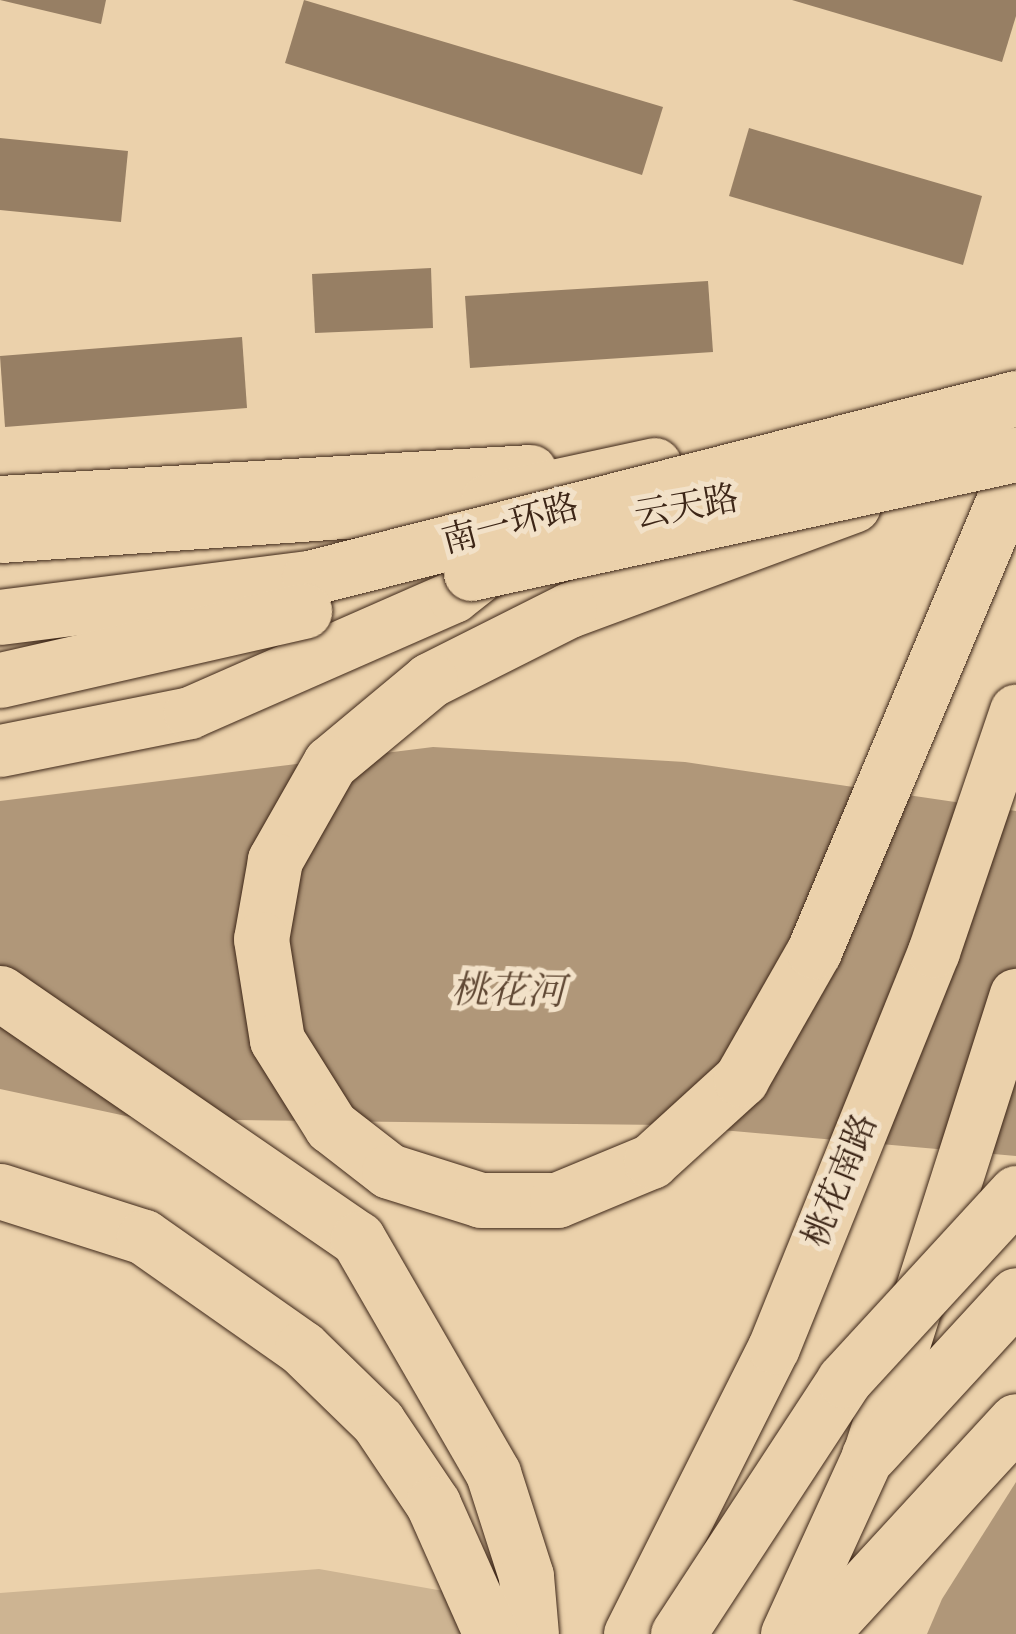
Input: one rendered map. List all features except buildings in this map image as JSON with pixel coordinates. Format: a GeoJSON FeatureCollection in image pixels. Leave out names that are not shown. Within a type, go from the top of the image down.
{"type":"FeatureCollection","features":[{"type":"Feature","properties":{"kind":"highway","name":"南一环路"},"geometry":{"type":"LineString","coordinates":[[0,617],[309,578],[1016,398]]}},
{"type":"Feature","properties":{"kind":"highway","name":"南一环路"},"geometry":{"type":"LineString","coordinates":[[0,680],[1016,453]]}},
{"type":"Feature","properties":{"kind":"highway"},"geometry":{"type":"LineString","coordinates":[[4,524],[488,500],[657,464]]}},
{"type":"Feature","properties":{"kind":"highway"},"geometry":{"type":"LineString","coordinates":[[940,470],[568,610],[430,680],[330,764],[274,860],[260,939],[276,1040],[331,1126],[390,1171],[480,1200],[557,1200],[651,1161],[741,1079],[814,951],[1016,472]]}},
{"type":"Feature","properties":{"kind":"highway"},"geometry":{"type":"LineString","coordinates":[[0,992],[358,1239],[493,1473],[526,1576],[531,1634]]}},
{"type":"Feature","properties":{"kind":"highway"},"geometry":{"type":"LineString","coordinates":[[0,1191],[144,1237],[302,1348],[378,1422],[433,1504],[491,1634]]}},
{"type":"Feature","properties":{"kind":"highway"},"geometry":{"type":"LineString","coordinates":[[678,1634],[844,1380],[1016,1193]]}},
{"type":"Feature","properties":{"kind":"highway"},"geometry":{"type":"LineString","coordinates":[[870,1454],[1006,1301]]}},
{"type":"Feature","properties":{"kind":"highway"},"geometry":{"type":"LineString","coordinates":[[820,1634],[1016,1421]]}},
{"type":"Feature","properties":{"kind":"main road","name":"云天路"},"geometry":{"type":"LineString","coordinates":[[657,464],[802,427],[1016,398]]}},
{"type":"Feature","properties":{"kind":"main road","name":"云天路"},"geometry":{"type":"LineString","coordinates":[[0,602],[120,577],[530,538],[1016,453]]}},
{"type":"Feature","properties":{"kind":"main road"},"geometry":{"type":"LineString","coordinates":[[0,752],[190,713],[454,597],[530,538]]}},
{"type":"Feature","properties":{"kind":"main road","name":"桃花南路"},"geometry":{"type":"LineString","coordinates":[[630,1634],[817,1244],[996,784],[1016,711]]}},
{"type":"Feature","properties":{"kind":"main road"},"geometry":{"type":"LineString","coordinates":[[787,1634],[870,1454],[957,1192],[1016,994]]}},
{"type":"Feature","properties":{"kind":"shaded area"},"geometry":{"type":"Polygon","coordinates":[[[319,1569],[546,1609],[535,1634],[0,1634],[0,1593],[319,1569]]]}},
{"type":"Feature","properties":{"kind":"water","name":"桃花河"},"geometry":{"type":"Polygon","coordinates":[[[433,747],[685,762],[1016,811],[1016,1156],[665,1125],[140,1119],[0,1089],[0,801],[433,747]]]}},
{"type":"Feature","properties":{"kind":"water"},"geometry":{"type":"Polygon","coordinates":[[[1016,1482],[1016,1634],[927,1634],[942,1599],[1016,1482]]]}}]}
